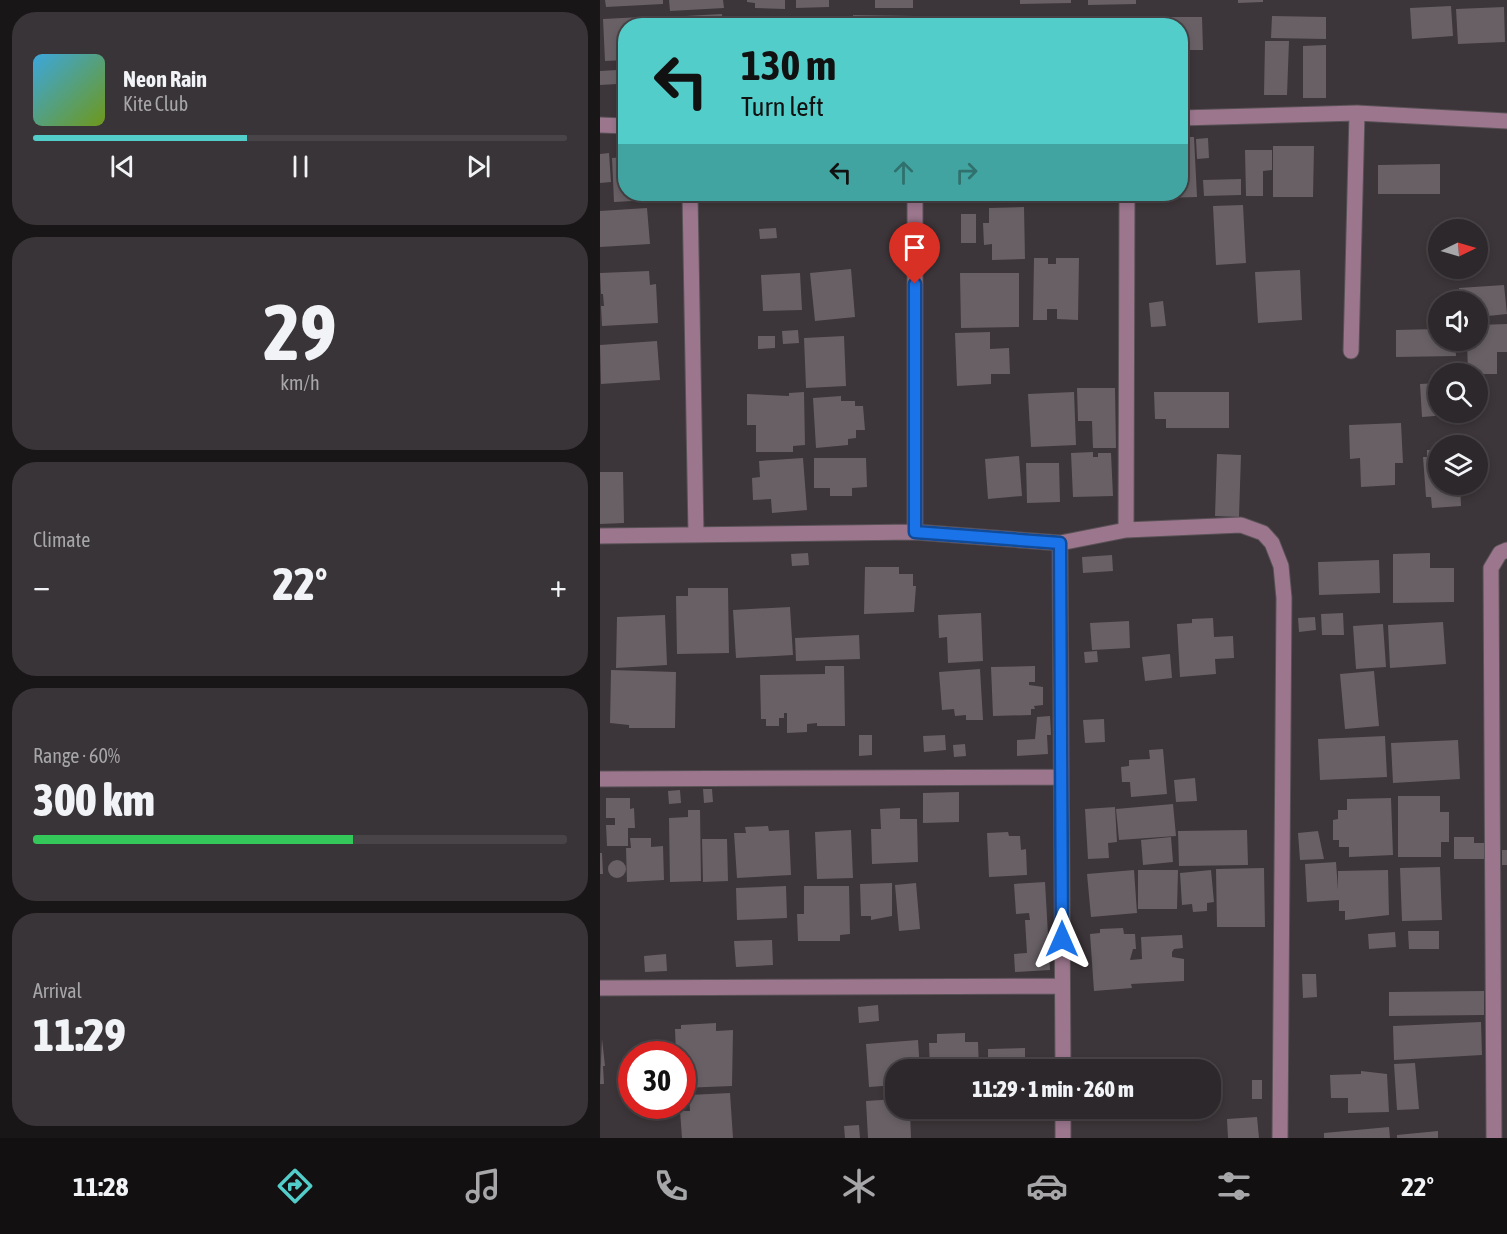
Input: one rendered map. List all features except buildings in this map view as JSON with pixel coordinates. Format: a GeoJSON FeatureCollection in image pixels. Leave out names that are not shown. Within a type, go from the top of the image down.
{"type":"FeatureCollection","features":[{"type":"Feature","properties":{"kind":"street"},"geometry":{"type":"LineString","coordinates":[[1188,118],[1357,113],[1507,121]]}},
{"type":"Feature","properties":{"kind":"street"},"geometry":{"type":"LineString","coordinates":[[1351,351],[1357,113]]}},
{"type":"Feature","properties":{"kind":"street"},"geometry":{"type":"LineString","coordinates":[[600,125],[618,126]]}},
{"type":"Feature","properties":{"kind":"street"},"geometry":{"type":"LineString","coordinates":[[690,201],[696,535]]}},
{"type":"Feature","properties":{"kind":"street"},"geometry":{"type":"LineString","coordinates":[[915,201],[915,532]]}},
{"type":"Feature","properties":{"kind":"street"},"geometry":{"type":"LineString","coordinates":[[1126,530],[1128,201]]}},
{"type":"Feature","properties":{"kind":"street"},"geometry":{"type":"LineString","coordinates":[[600,536],[915,532],[1060,543],[1126,530],[1241,525],[1263,533],[1272,543],[1281,566],[1284,598],[1280,1138]]}},
{"type":"Feature","properties":{"kind":"street"},"geometry":{"type":"LineString","coordinates":[[1060,543],[1063,1059]]}},
{"type":"Feature","properties":{"kind":"street"},"geometry":{"type":"LineString","coordinates":[[1494,1138],[1491,568],[1500,553],[1507,550]]}},
{"type":"Feature","properties":{"kind":"street"},"geometry":{"type":"LineString","coordinates":[[600,779],[1061,777]]}},
{"type":"Feature","properties":{"kind":"street"},"geometry":{"type":"LineString","coordinates":[[600,988],[1062,986]]}},
{"type":"Feature","properties":{"kind":"street"},"geometry":{"type":"LineString","coordinates":[[1063,1119],[1064,1138]]}},
{"type":"Feature","properties":{"kind":"route"},"geometry":{"type":"LineString","coordinates":[[915,284],[915,532],[1060,543],[1062,939]]}}]}
